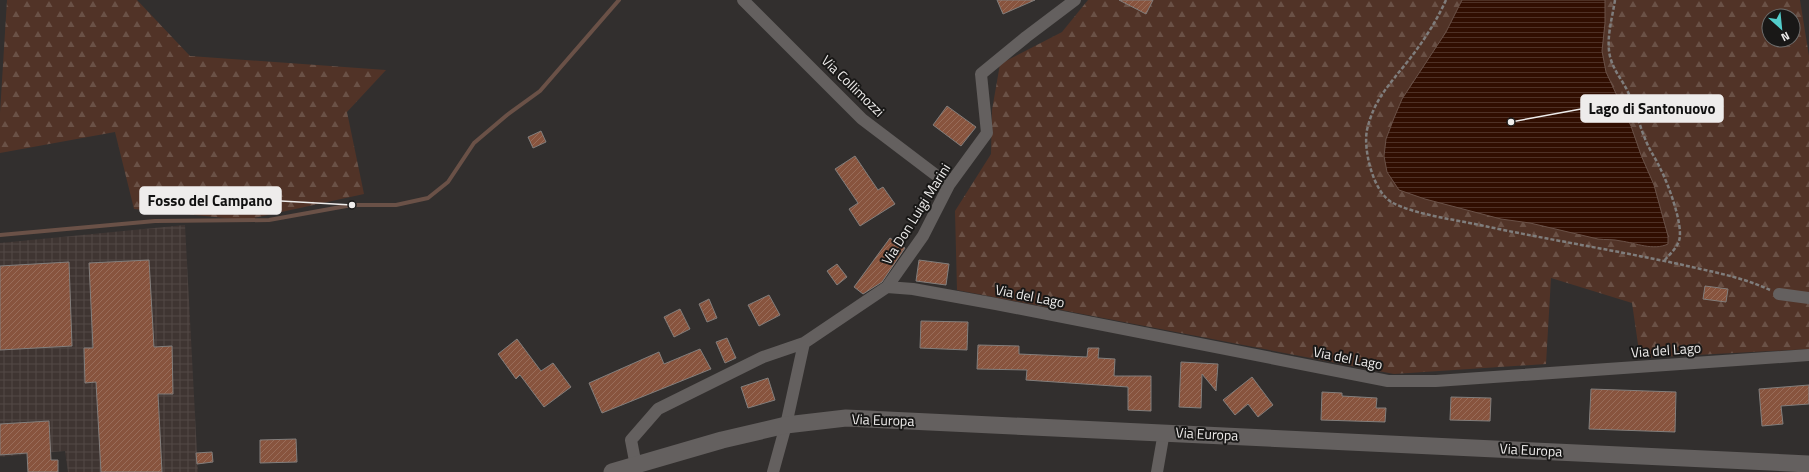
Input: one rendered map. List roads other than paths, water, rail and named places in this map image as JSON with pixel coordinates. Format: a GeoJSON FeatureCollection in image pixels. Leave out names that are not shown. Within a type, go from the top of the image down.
{"type":"FeatureCollection","features":[{"type":"Feature","properties":{"kind":"main road","name":"Via Europa"},"geometry":{"type":"LineString","coordinates":[[612,472],[722,440],[786,425],[846,418],[1809,464]]}},
{"type":"Feature","properties":{"kind":"street","name":"Via Collimozzi"},"geometry":{"type":"LineString","coordinates":[[743,0],[862,119],[949,185]]}},
{"type":"Feature","properties":{"kind":"street","name":"Via Don Luigi Marini"},"geometry":{"type":"LineString","coordinates":[[636,466],[631,440],[658,409],[763,357],[804,343],[887,287],[923,236],[949,185],[987,133],[981,74],[1026,37],[1075,0]]}},
{"type":"Feature","properties":{"kind":"street","name":"Via del Lago"},"geometry":{"type":"LineString","coordinates":[[887,287],[913,289],[1388,381],[1436,380],[1809,355]]}},
{"type":"Feature","properties":{"kind":"street"},"geometry":{"type":"LineString","coordinates":[[1778,294],[1809,298]]}},
{"type":"Feature","properties":{"kind":"street"},"geometry":{"type":"LineString","coordinates":[[772,472],[786,425],[804,343]]}},
{"type":"Feature","properties":{"kind":"street"},"geometry":{"type":"LineString","coordinates":[[1157,472],[1164,432]]}},
{"type":"Feature","properties":{"kind":"waterway"},"geometry":{"type":"LineString","coordinates":[[0,235],[155,221],[269,220],[352,205],[396,205],[428,198],[448,182],[474,143],[507,115],[540,91],[619,0]]}},
{"type":"Feature","properties":{"kind":"place","name":"Lago di Santonuovo"},"geometry":{"type":"Point","coordinates":[1511,122]}},
{"type":"Feature","properties":{"kind":"place","name":"Fosso del Campano"},"geometry":{"type":"Point","coordinates":[352,205]}}]}
